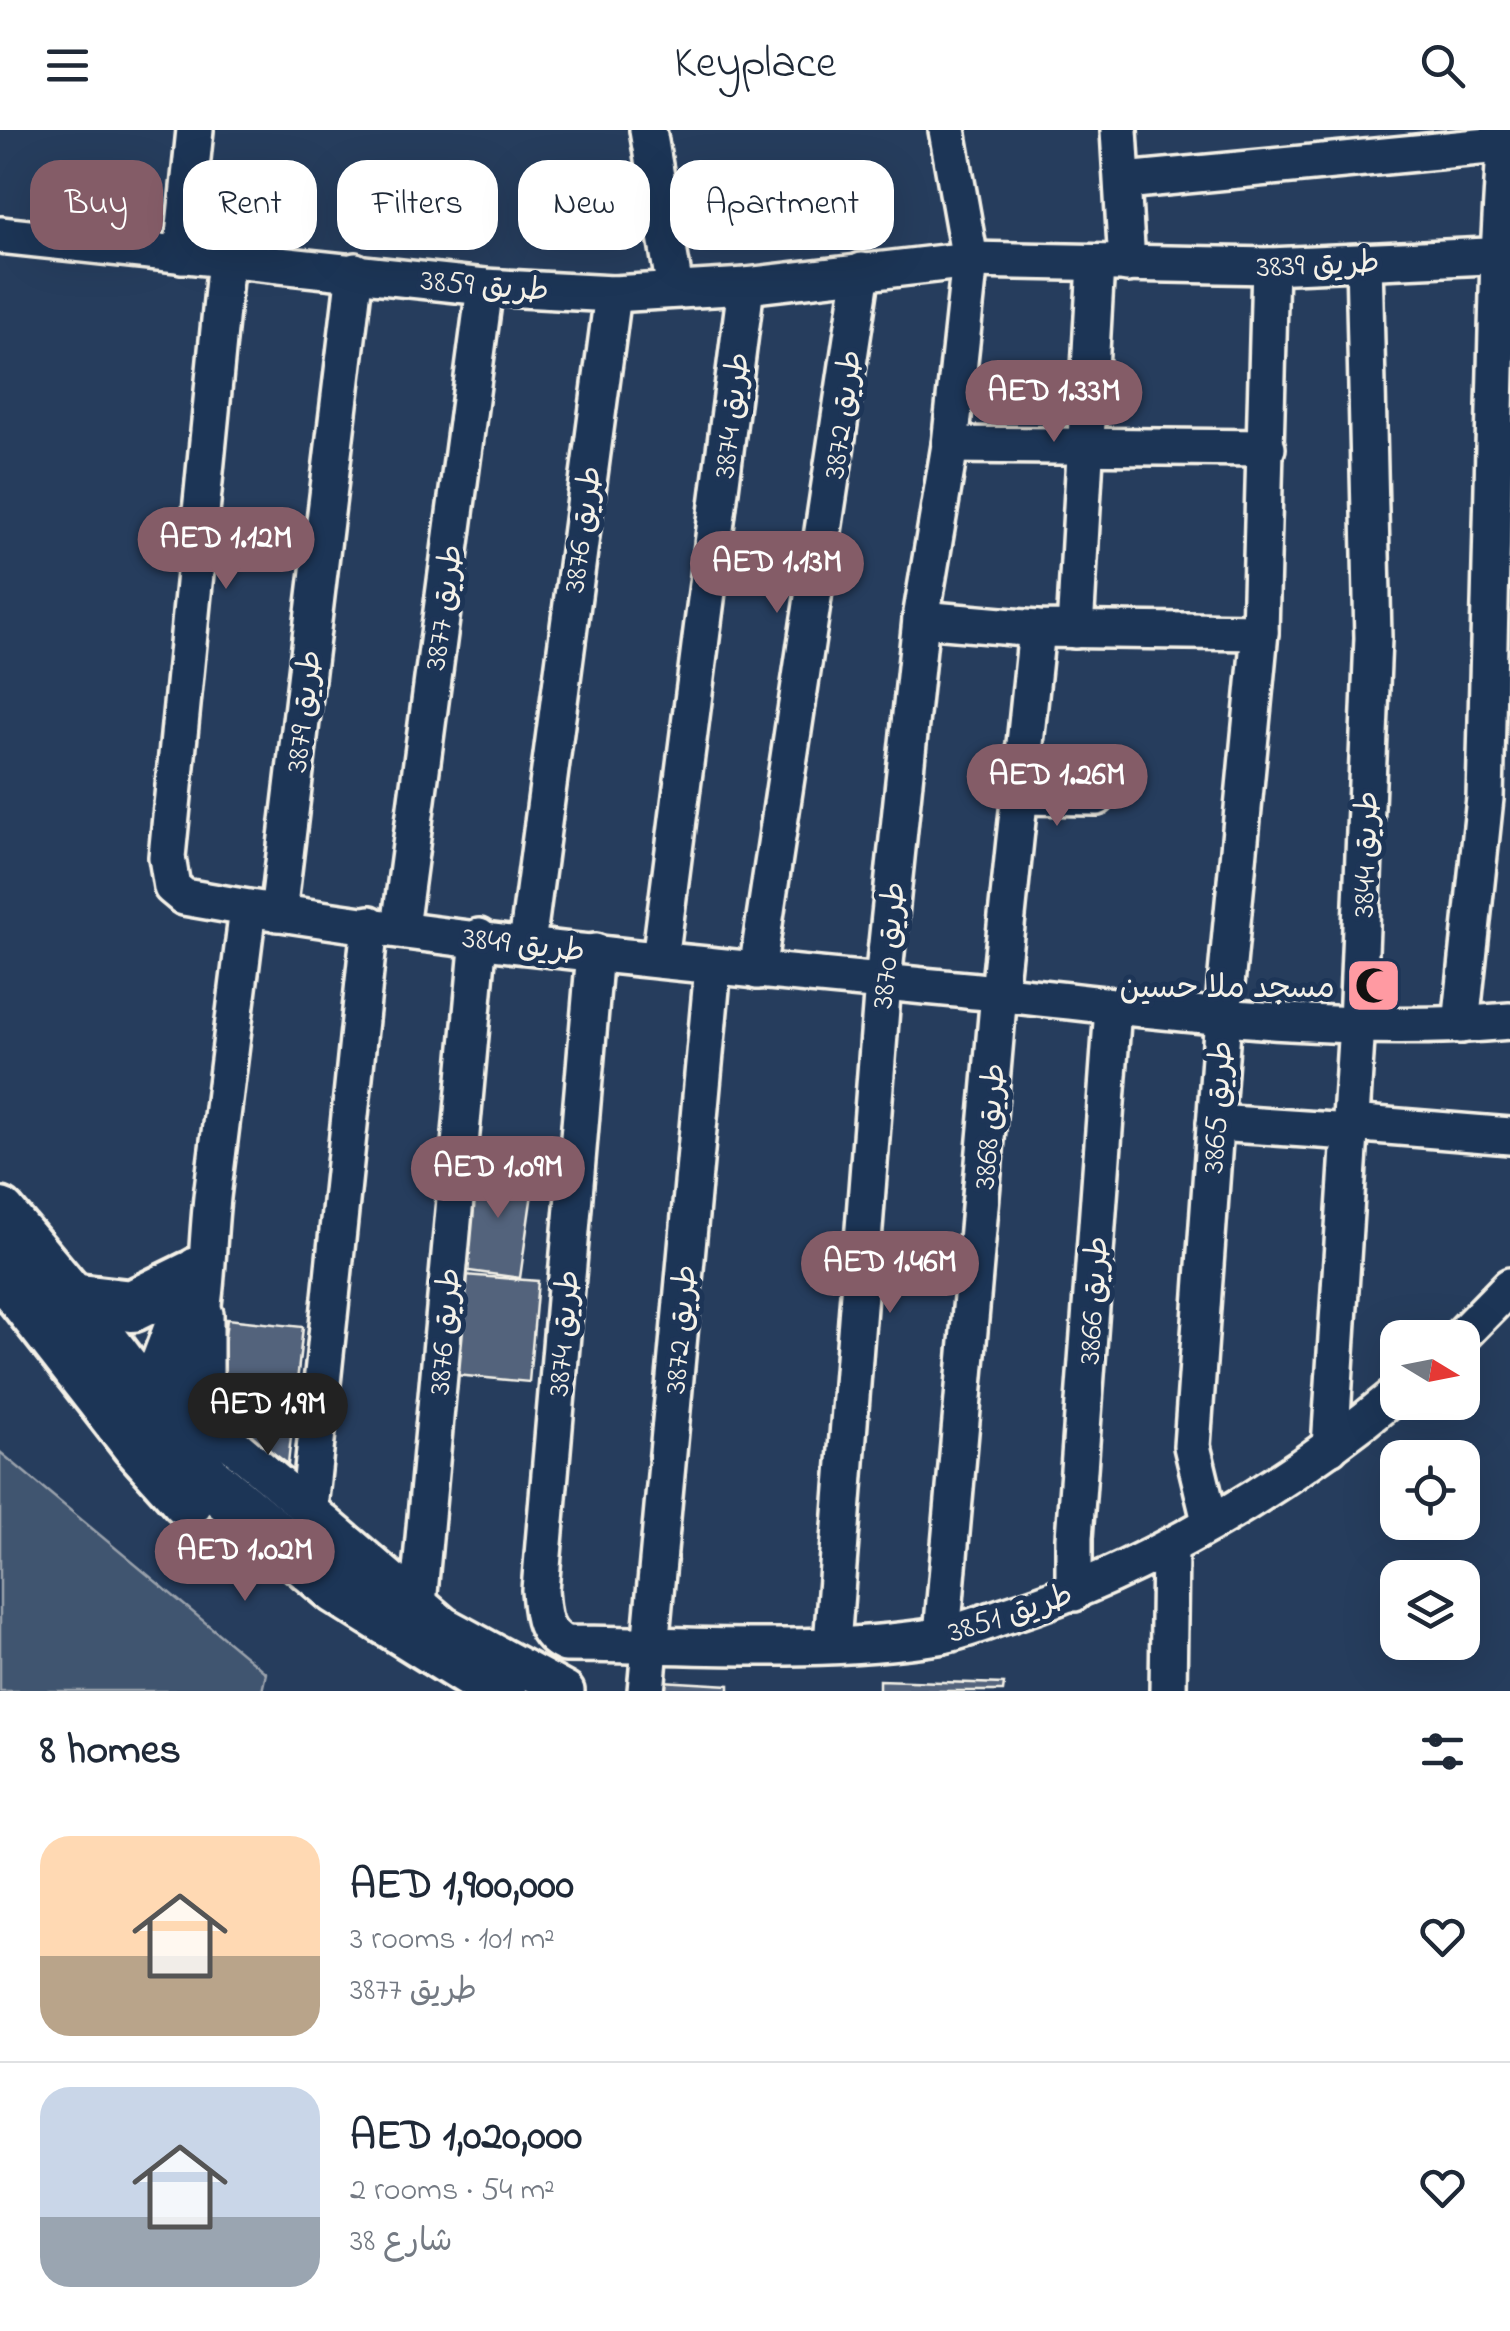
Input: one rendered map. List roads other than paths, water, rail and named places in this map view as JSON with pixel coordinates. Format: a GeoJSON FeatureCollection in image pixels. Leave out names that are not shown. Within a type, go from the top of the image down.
{"type":"FeatureCollection","features":[{"type":"Feature","properties":{"kind":"street"},"geometry":{"type":"LineString","coordinates":[[182,255],[196,130]]}},
{"type":"Feature","properties":{"kind":"street"},"geometry":{"type":"LineString","coordinates":[[648,130],[675,289]]}},
{"type":"Feature","properties":{"kind":"street","name":"طريق 3870"},"geometry":{"type":"LineString","coordinates":[[832,1644],[883,982],[921,619],[950,445],[970,260],[947,130]]}},
{"type":"Feature","properties":{"kind":"street"},"geometry":{"type":"LineString","coordinates":[[1074,630],[1086,446],[1124,181],[1119,130]]}},
{"type":"Feature","properties":{"kind":"street"},"geometry":{"type":"LineString","coordinates":[[1124,181],[1507,140],[1498,798],[1461,1025]]}},
{"type":"Feature","properties":{"kind":"street","name":"طريق 3859"},"geometry":{"type":"LineString","coordinates":[[0,235],[484,287],[613,294],[746,286],[970,260]]}},
{"type":"Feature","properties":{"kind":"street","name":"طريق 3839"},"geometry":{"type":"LineString","coordinates":[[970,260],[1270,266],[1504,254]]}},
{"type":"Feature","properties":{"kind":"street","name":"طريق 3849"},"geometry":{"type":"LineString","coordinates":[[226,259],[166,873],[172,887],[184,897],[263,911],[713,967],[999,993],[1113,1008],[1357,1024],[1461,1025],[1510,1021]]}},
{"type":"Feature","properties":{"kind":"street","name":"طريق 3844"},"geometry":{"type":"LineString","coordinates":[[1330,1447],[1357,1024],[1373,638],[1364,262]]}},
{"type":"Feature","properties":{"kind":"street","name":"طريق 3865"},"geometry":{"type":"LineString","coordinates":[[1210,1521],[1192,1446],[1223,1016],[1260,632],[1270,266]]}},
{"type":"Feature","properties":{"kind":"street","name":"طريق 3879"},"geometry":{"type":"LineString","coordinates":[[140,1420],[184,1379],[263,911],[355,271]]}},
{"type":"Feature","properties":{"kind":"street","name":"طريق 3872"},"geometry":{"type":"LineString","coordinates":[[757,971],[862,271]]}},
{"type":"Feature","properties":{"kind":"street","name":"طريق 3874"},"geometry":{"type":"LineString","coordinates":[[660,960],[746,286]]}},
{"type":"Feature","properties":{"kind":"street","name":"طريق 3877"},"geometry":{"type":"LineString","coordinates":[[308,1508],[385,926],[484,287]]}},
{"type":"Feature","properties":{"kind":"street","name":"طريق 3876"},"geometry":{"type":"LineString","coordinates":[[527,944],[613,294]]}},
{"type":"Feature","properties":{"kind":"street"},"geometry":{"type":"LineString","coordinates":[[950,445],[1266,448]]}},
{"type":"Feature","properties":{"kind":"street"},"geometry":{"type":"LineString","coordinates":[[921,619],[1038,629],[1260,632]]}},
{"type":"Feature","properties":{"kind":"street","name":"طريق 3868"},"geometry":{"type":"LineString","coordinates":[[942,1635],[999,993],[1038,629]]}},
{"type":"Feature","properties":{"kind":"street"},"geometry":{"type":"LineString","coordinates":[[1018,796],[1097,797]]}},
{"type":"Feature","properties":{"kind":"street","name":"طريق 3876"},"geometry":{"type":"LineString","coordinates":[[418,1604],[479,938]]}},
{"type":"Feature","properties":{"kind":"street","name":"طريق 3874"},"geometry":{"type":"LineString","coordinates":[[565,1644],[554,1638],[543,1623],[540,1590],[595,952]]}},
{"type":"Feature","properties":{"kind":"street","name":"طريق 3872"},"geometry":{"type":"LineString","coordinates":[[646,1691],[713,967]]}},
{"type":"Feature","properties":{"kind":"street","name":"طريق 3866"},"geometry":{"type":"LineString","coordinates":[[1074,1593],[1113,1008]]}},
{"type":"Feature","properties":{"kind":"street"},"geometry":{"type":"LineString","coordinates":[[1214,1124],[1510,1136]]}},
{"type":"Feature","properties":{"kind":"street"},"geometry":{"type":"LineString","coordinates":[[0,1214],[71,1298],[183,1496],[281,1582],[455,1691]]}},
{"type":"Feature","properties":{"kind":"street"},"geometry":{"type":"LineString","coordinates":[[0,1268],[140,1420],[338,1589],[501,1691]]}},
{"type":"Feature","properties":{"kind":"street"},"geometry":{"type":"LineString","coordinates":[[1477,1320],[1510,1286]]}},
{"type":"Feature","properties":{"kind":"street"},"geometry":{"type":"LineString","coordinates":[[71,1298],[132,1306],[198,1295],[210,1426],[444,1626],[566,1691]]}},
{"type":"Feature","properties":{"kind":"street","name":"طريق 3851"},"geometry":{"type":"LineString","coordinates":[[565,1644],[832,1644],[942,1635],[1074,1593],[1170,1548],[1330,1447],[1380,1407]]}},
{"type":"Feature","properties":{"kind":"street"},"geometry":{"type":"LineString","coordinates":[[208,1478],[259,1489],[308,1508]]}},
{"type":"Feature","properties":{"kind":"street"},"geometry":{"type":"LineString","coordinates":[[1168,1691],[1170,1548]]}},
{"type":"Feature","properties":{"kind":"place","name":"مسجد ملا حسين"},"geometry":{"type":"Point","coordinates":[1374,986]}}]}
